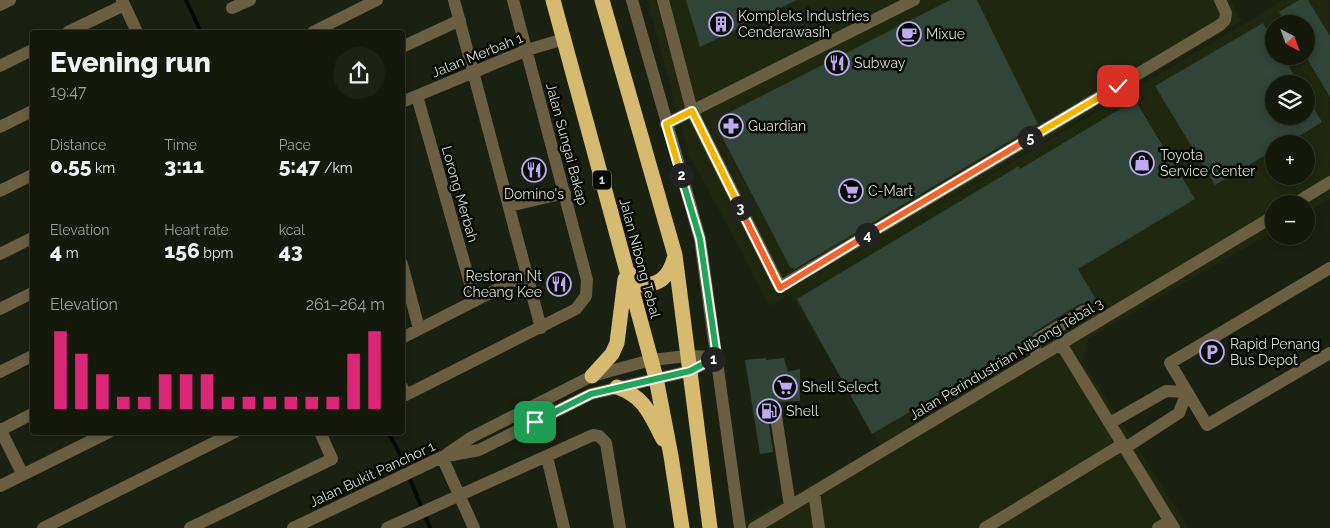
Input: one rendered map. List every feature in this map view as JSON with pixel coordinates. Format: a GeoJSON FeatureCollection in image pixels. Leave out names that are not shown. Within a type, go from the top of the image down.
{"type":"FeatureCollection","features":[{"type":"Feature","properties":{"kind":"highway","name":"Jalan Nibong Tebal"},"geometry":{"type":"LineString","coordinates":[[553,0],[656,378],[682,528]]}},
{"type":"Feature","properties":{"kind":"highway","name":"Jalan Nibong Tebal"},"geometry":{"type":"LineString","coordinates":[[602,0],[674,255],[710,528]]}},
{"type":"Feature","properties":{"kind":"highway"},"geometry":{"type":"LineString","coordinates":[[626,270],[640,285],[658,283],[666,277],[674,255]]}},
{"type":"Feature","properties":{"kind":"highway"},"geometry":{"type":"LineString","coordinates":[[592,376],[612,354],[617,343],[626,270]]}},
{"type":"Feature","properties":{"kind":"highway"},"geometry":{"type":"LineString","coordinates":[[617,387],[633,393],[645,406],[671,456]]}},
{"type":"Feature","properties":{"kind":"street"},"geometry":{"type":"LineString","coordinates":[[0,5],[10,0]]}},
{"type":"Feature","properties":{"kind":"street"},"geometry":{"type":"LineString","coordinates":[[232,8],[250,0]]}},
{"type":"Feature","properties":{"kind":"street"},"geometry":{"type":"LineString","coordinates":[[317,30],[377,0]]}},
{"type":"Feature","properties":{"kind":"street"},"geometry":{"type":"LineString","coordinates":[[405,391],[541,328],[454,0]]}},
{"type":"Feature","properties":{"kind":"street","name":"Jalan Sungai Bakap"},"geometry":{"type":"LineString","coordinates":[[513,0],[587,280],[586,296],[576,308],[541,328]]}},
{"type":"Feature","properties":{"kind":"street"},"geometry":{"type":"LineString","coordinates":[[632,0],[700,239],[740,528]]}},
{"type":"Feature","properties":{"kind":"street"},"geometry":{"type":"LineString","coordinates":[[663,0],[692,111],[780,288],[1220,24],[1225,20],[1226,13],[1220,0]]}},
{"type":"Feature","properties":{"kind":"street"},"geometry":{"type":"LineString","coordinates":[[666,124],[914,0]]}},
{"type":"Feature","properties":{"kind":"street"},"geometry":{"type":"LineString","coordinates":[[72,30],[123,2],[136,30]]}},
{"type":"Feature","properties":{"kind":"street"},"geometry":{"type":"LineString","coordinates":[[405,46],[460,20]]}},
{"type":"Feature","properties":{"kind":"street","name":"Jalan Merbah 1"},"geometry":{"type":"LineString","coordinates":[[405,101],[527,50],[564,39]]}},
{"type":"Feature","properties":{"kind":"street"},"geometry":{"type":"LineString","coordinates":[[0,66],[30,51]]}},
{"type":"Feature","properties":{"kind":"street","name":"Lorong Merbah"},"geometry":{"type":"LineString","coordinates":[[417,96],[475,301]]}},
{"type":"Feature","properties":{"kind":"street"},"geometry":{"type":"LineString","coordinates":[[0,127],[30,112]]}},
{"type":"Feature","properties":{"kind":"street"},"geometry":{"type":"LineString","coordinates":[[0,191],[30,176]]}},
{"type":"Feature","properties":{"kind":"street"},"geometry":{"type":"LineString","coordinates":[[1309,195],[1330,182]]}},
{"type":"Feature","properties":{"kind":"street"},"geometry":{"type":"LineString","coordinates":[[509,206],[565,193]]}},
{"type":"Feature","properties":{"kind":"street","name":"Jalan Perindustrian Nibong Tebal 3"},"geometry":{"type":"LineString","coordinates":[[754,528],[1265,221]]}},
{"type":"Feature","properties":{"kind":"street"},"geometry":{"type":"LineString","coordinates":[[0,254],[30,239]]}},
{"type":"Feature","properties":{"kind":"street"},"geometry":{"type":"LineString","coordinates":[[1330,268],[1170,363],[1207,426],[1330,353]]}},
{"type":"Feature","properties":{"kind":"street"},"geometry":{"type":"LineString","coordinates":[[405,336],[527,274]]}},
{"type":"Feature","properties":{"kind":"street"},"geometry":{"type":"LineString","coordinates":[[405,275],[419,329]]}},
{"type":"Feature","properties":{"kind":"street"},"geometry":{"type":"LineString","coordinates":[[0,309],[30,294]]}},
{"type":"Feature","properties":{"kind":"street"},"geometry":{"type":"LineString","coordinates":[[1037,358],[1034,345],[1038,339],[1084,311]]}},
{"type":"Feature","properties":{"kind":"street"},"geometry":{"type":"LineString","coordinates":[[1061,344],[1172,524],[1158,528]]}},
{"type":"Feature","properties":{"kind":"street"},"geometry":{"type":"LineString","coordinates":[[474,528],[454,498],[441,457],[472,437],[592,376],[651,360],[688,356],[717,357]]}},
{"type":"Feature","properties":{"kind":"street"},"geometry":{"type":"LineString","coordinates":[[0,372],[30,357]]}},
{"type":"Feature","properties":{"kind":"street","name":"Jalan Bukit Panchor 1"},"geometry":{"type":"LineString","coordinates":[[293,528],[441,457],[478,450],[591,394],[690,371],[717,357]]}},
{"type":"Feature","properties":{"kind":"street"},"geometry":{"type":"LineString","coordinates":[[1110,423],[1166,391],[1187,392]]}},
{"type":"Feature","properties":{"kind":"street"},"geometry":{"type":"LineString","coordinates":[[1166,391],[1178,413]]}},
{"type":"Feature","properties":{"kind":"street"},"geometry":{"type":"LineString","coordinates":[[985,528],[1178,413],[1187,392]]}},
{"type":"Feature","properties":{"kind":"street"},"geometry":{"type":"LineString","coordinates":[[775,410],[790,506]]}},
{"type":"Feature","properties":{"kind":"street"},"geometry":{"type":"LineString","coordinates":[[23,475],[0,430],[30,415]]}},
{"type":"Feature","properties":{"kind":"street"},"geometry":{"type":"LineString","coordinates":[[0,486],[103,435]]}},
{"type":"Feature","properties":{"kind":"street"},"geometry":{"type":"LineString","coordinates":[[43,528],[229,435]]}},
{"type":"Feature","properties":{"kind":"street"},"geometry":{"type":"LineString","coordinates":[[190,528],[332,459],[321,435]]}},
{"type":"Feature","properties":{"kind":"street"},"geometry":{"type":"LineString","coordinates":[[391,527],[593,435],[604,439],[607,448],[620,528]]}},
{"type":"Feature","properties":{"kind":"street"},"geometry":{"type":"LineString","coordinates":[[547,457],[564,528]]}},
{"type":"Feature","properties":{"kind":"street"},"geometry":{"type":"LineString","coordinates":[[814,492],[819,528]]}},
{"type":"Feature","properties":{"kind":"shaded area"},"geometry":{"type":"Polygon","coordinates":[[[647,0],[1231,0],[1241,21],[883,239],[1284,0],[1329,0],[1330,199],[1315,207],[1315,195],[1265,195],[1265,236],[1088,339],[1083,363],[1189,528],[736,528],[880,445],[791,294],[770,306],[688,152],[647,0]]]}},
{"type":"Feature","properties":{"kind":"building","name":"Kompleks Industries Cenderawasih"},"geometry":{"type":"Polygon","coordinates":[[[686,0],[797,0],[700,47],[686,0]]]}},
{"type":"Feature","properties":{"kind":"building","name":"C-Mart"},"geometry":{"type":"Polygon","coordinates":[[[950,0],[977,0],[1038,124],[795,269],[790,267],[718,129],[724,115],[950,0]]]}},
{"type":"Feature","properties":{"kind":"building"},"geometry":{"type":"Polygon","coordinates":[[[1299,0],[1308,0],[1330,36],[1330,97],[1311,65],[1315,65],[1315,15],[1281,15],[1279,12],[1299,0]]]}},
{"type":"Feature","properties":{"kind":"building"},"geometry":{"type":"Polygon","coordinates":[[[1263,23],[1265,26],[1265,65],[1288,65],[1294,75],[1265,75],[1265,125],[1315,125],[1315,110],[1322,122],[1301,135],[1265,135],[1265,155],[1215,185],[1155,86],[1263,23]]]}},
{"type":"Feature","properties":{"kind":"building"},"geometry":{"type":"Polygon","coordinates":[[[1135,100],[1195,199],[1078,269],[1097,301],[1090,306],[1084,303],[1080,304],[1034,332],[1026,344],[872,434],[797,299],[1019,166],[1020,169],[1135,100]]]}},
{"type":"Feature","properties":{"kind":"building"},"geometry":{"type":"Polygon","coordinates":[[[766,358],[766,360],[784,358],[788,372],[800,369],[800,401],[771,402],[767,411],[773,452],[760,454],[745,360],[766,358]]]}},
{"type":"Feature","properties":{"kind":"waterway"},"geometry":{"type":"LineString","coordinates":[[186,0],[200,30]]}},
{"type":"Feature","properties":{"kind":"waterway"},"geometry":{"type":"LineString","coordinates":[[390,435],[398,450],[430,528]]}},
{"type":"Feature","properties":{"kind":"place","name":"Kompleks Industries Cenderawasih"},"geometry":{"type":"Point","coordinates":[721,24]}},
{"type":"Feature","properties":{"kind":"place","name":"Mixue"},"geometry":{"type":"Point","coordinates":[909,34]}},
{"type":"Feature","properties":{"kind":"place","name":"Subway"},"geometry":{"type":"Point","coordinates":[837,63]}},
{"type":"Feature","properties":{"kind":"place","name":"Guardian"},"geometry":{"type":"Point","coordinates":[731,126]}},
{"type":"Feature","properties":{"kind":"place","name":"Toyota Service Center"},"geometry":{"type":"Point","coordinates":[1142,163]}},
{"type":"Feature","properties":{"kind":"place","name":"Domino's"},"geometry":{"type":"Point","coordinates":[534,170]}},
{"type":"Feature","properties":{"kind":"place","name":"C-Mart"},"geometry":{"type":"Point","coordinates":[851,191]}},
{"type":"Feature","properties":{"kind":"place","name":"Restoran Nt Cheang Kee"},"geometry":{"type":"Point","coordinates":[559,284]}},
{"type":"Feature","properties":{"kind":"place","name":"Rapid Penang Bus Depot"},"geometry":{"type":"Point","coordinates":[1212,352]}},
{"type":"Feature","properties":{"kind":"place","name":"Shell Select"},"geometry":{"type":"Point","coordinates":[785,387]}},
{"type":"Feature","properties":{"kind":"place","name":"Shell"},"geometry":{"type":"Point","coordinates":[769,411]}},
{"type":"Feature","properties":{"kind":"route"},"geometry":{"type":"LineString","coordinates":[[535,422],[591,394],[690,371],[717,357],[700,239],[666,124],[692,111],[780,288],[1118,86]]}}]}
